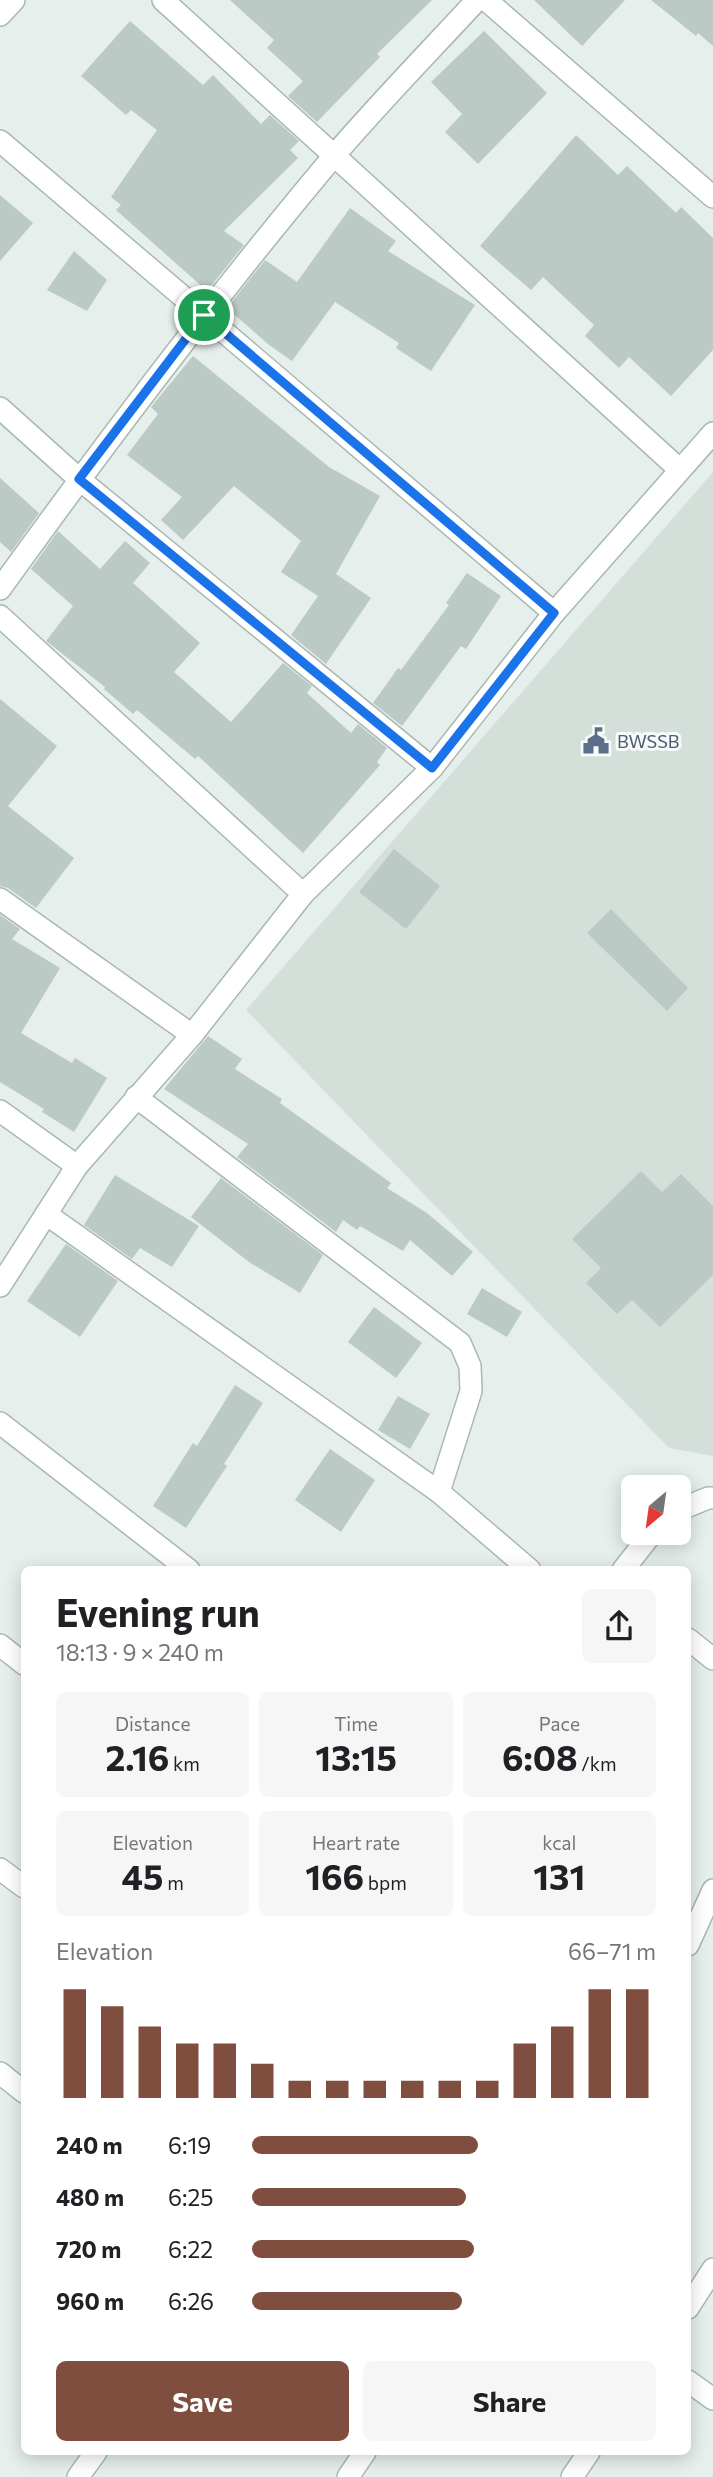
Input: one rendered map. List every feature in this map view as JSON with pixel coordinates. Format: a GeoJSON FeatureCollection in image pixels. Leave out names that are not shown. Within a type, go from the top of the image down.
{"type":"FeatureCollection","features":[{"type":"Feature","properties":{"kind":"street"},"geometry":{"type":"LineString","coordinates":[[0,15],[14,0]]}},
{"type":"Feature","properties":{"kind":"street"},"geometry":{"type":"LineString","coordinates":[[163,0],[679,469]]}},
{"type":"Feature","properties":{"kind":"street"},"geometry":{"type":"LineString","coordinates":[[0,589],[79,479],[204,315],[335,155],[477,0]]}},
{"type":"Feature","properties":{"kind":"street"},"geometry":{"type":"LineString","coordinates":[[486,0],[713,197]]}},
{"type":"Feature","properties":{"kind":"street"},"geometry":{"type":"LineString","coordinates":[[0,141],[554,613]]}},
{"type":"Feature","properties":{"kind":"street"},"geometry":{"type":"LineString","coordinates":[[0,408],[79,479],[432,768]]}},
{"type":"Feature","properties":{"kind":"street"},"geometry":{"type":"LineString","coordinates":[[0,1286],[77,1166],[192,1035],[303,894],[432,768],[554,613],[713,433]]}},
{"type":"Feature","properties":{"kind":"street"},"geometry":{"type":"LineString","coordinates":[[0,616],[303,894]]}},
{"type":"Feature","properties":{"kind":"street"},"geometry":{"type":"LineString","coordinates":[[0,899],[192,1035]]}},
{"type":"Feature","properties":{"kind":"street"},"geometry":{"type":"LineString","coordinates":[[136,1097],[460,1343],[470,1366],[471,1391],[439,1492]]}},
{"type":"Feature","properties":{"kind":"street"},"geometry":{"type":"LineString","coordinates":[[0,1111],[77,1166]]}},
{"type":"Feature","properties":{"kind":"street"},"geometry":{"type":"LineString","coordinates":[[46,1214],[439,1492],[525,1566]]}},
{"type":"Feature","properties":{"kind":"street"},"geometry":{"type":"LineString","coordinates":[[0,1423],[184,1566]]}},
{"type":"Feature","properties":{"kind":"street"},"geometry":{"type":"LineString","coordinates":[[691,1506],[713,1498]]}},
{"type":"Feature","properties":{"kind":"street"},"geometry":{"type":"LineString","coordinates":[[626,1566],[643,1545]]}},
{"type":"Feature","properties":{"kind":"street"},"geometry":{"type":"LineString","coordinates":[[691,1641],[713,1659]]}},
{"type":"Feature","properties":{"kind":"street"},"geometry":{"type":"LineString","coordinates":[[0,1645],[21,1662]]}},
{"type":"Feature","properties":{"kind":"street"},"geometry":{"type":"LineString","coordinates":[[0,1869],[21,1885]]}},
{"type":"Feature","properties":{"kind":"street"},"geometry":{"type":"LineString","coordinates":[[691,1938],[713,1890]]}},
{"type":"Feature","properties":{"kind":"street"},"geometry":{"type":"LineString","coordinates":[[0,2073],[21,2090]]}},
{"type":"Feature","properties":{"kind":"street"},"geometry":{"type":"LineString","coordinates":[[691,2303],[713,2269]]}},
{"type":"Feature","properties":{"kind":"street"},"geometry":{"type":"LineString","coordinates":[[691,2383],[713,2399]]}},
{"type":"Feature","properties":{"kind":"street"},"geometry":{"type":"LineString","coordinates":[[78,2477],[94,2455]]}},
{"type":"Feature","properties":{"kind":"street"},"geometry":{"type":"LineString","coordinates":[[348,2477],[363,2455]]}},
{"type":"Feature","properties":{"kind":"street"},"geometry":{"type":"LineString","coordinates":[[572,2477],[587,2455]]}},
{"type":"Feature","properties":{"kind":"shaded area","name":"BWSSB"},"geometry":{"type":"Polygon","coordinates":[[[713,472],[713,1456],[669,1448],[246,1010],[713,472]]]}},
{"type":"Feature","properties":{"kind":"building"},"geometry":{"type":"Polygon","coordinates":[[[230,0],[432,0],[377,54],[380,57],[317,122],[288,96],[303,81],[267,48],[274,40],[230,0]]]}},
{"type":"Feature","properties":{"kind":"building"},"geometry":{"type":"Polygon","coordinates":[[[534,0],[625,0],[582,46],[534,0]]]}},
{"type":"Feature","properties":{"kind":"building"},"geometry":{"type":"Polygon","coordinates":[[[651,0],[713,0],[713,46],[698,33],[696,36],[651,0]]]}},
{"type":"Feature","properties":{"kind":"building"},"geometry":{"type":"Polygon","coordinates":[[[130,21],[203,85],[213,75],[261,124],[270,115],[299,141],[290,150],[298,158],[224,231],[244,245],[207,291],[116,210],[121,205],[111,197],[157,130],[131,110],[126,115],[81,76],[130,21]]]}},
{"type":"Feature","properties":{"kind":"building"},"geometry":{"type":"Polygon","coordinates":[[[484,31],[547,93],[478,164],[445,132],[462,114],[431,82],[484,31]]]}},
{"type":"Feature","properties":{"kind":"building"},"geometry":{"type":"Polygon","coordinates":[[[576,135],[618,175],[627,166],[676,213],[681,207],[713,238],[713,350],[671,396],[629,357],[619,368],[585,336],[594,325],[543,277],[531,290],[480,246],[576,135]]]}},
{"type":"Feature","properties":{"kind":"building"},"geometry":{"type":"Polygon","coordinates":[[[0,195],[33,223],[0,261],[0,195]]]}},
{"type":"Feature","properties":{"kind":"building"},"geometry":{"type":"Polygon","coordinates":[[[350,208],[396,241],[388,251],[475,305],[431,371],[396,348],[399,343],[335,302],[292,361],[269,345],[227,308],[265,260],[297,282],[350,208]]]}},
{"type":"Feature","properties":{"kind":"building"},"geometry":{"type":"Polygon","coordinates":[[[74,251],[107,280],[87,311],[47,290],[74,251]]]}},
{"type":"Feature","properties":{"kind":"building"},"geometry":{"type":"Polygon","coordinates":[[[193,356],[329,467],[380,496],[336,574],[371,598],[326,664],[291,635],[318,596],[281,572],[301,541],[234,486],[183,540],[161,520],[182,497],[127,455],[158,414],[151,407],[193,356]]]}},
{"type":"Feature","properties":{"kind":"building"},"geometry":{"type":"Polygon","coordinates":[[[0,478],[39,513],[11,552],[0,542],[0,478]]]}},
{"type":"Feature","properties":{"kind":"building"},"geometry":{"type":"Polygon","coordinates":[[[58,531],[100,569],[125,541],[150,563],[133,583],[200,643],[174,672],[231,722],[283,663],[312,686],[307,693],[351,733],[358,724],[387,748],[377,762],[380,765],[303,853],[198,756],[195,759],[137,710],[133,714],[104,689],[105,687],[46,641],[73,606],[31,569],[58,531]]]}},
{"type":"Feature","properties":{"kind":"building"},"geometry":{"type":"Polygon","coordinates":[[[467,573],[501,596],[466,649],[461,646],[402,726],[373,703],[449,605],[446,603],[467,573]]]}},
{"type":"Feature","properties":{"kind":"building"},"geometry":{"type":"Polygon","coordinates":[[[0,699],[57,746],[8,806],[74,858],[36,908],[8,888],[0,886],[0,699]]]}},
{"type":"Feature","properties":{"kind":"building"},"geometry":{"type":"Polygon","coordinates":[[[394,849],[440,886],[406,929],[359,892],[394,849]]]}},
{"type":"Feature","properties":{"kind":"building"},"geometry":{"type":"Polygon","coordinates":[[[611,909],[688,988],[667,1011],[587,933],[611,909]]]}},
{"type":"Feature","properties":{"kind":"building"},"geometry":{"type":"Polygon","coordinates":[[[0,915],[20,929],[12,939],[60,968],[21,1033],[72,1063],[75,1058],[107,1078],[74,1132],[42,1112],[44,1109],[0,1082],[0,915]]]}},
{"type":"Feature","properties":{"kind":"building"},"geometry":{"type":"Polygon","coordinates":[[[208,1036],[242,1059],[235,1069],[282,1099],[280,1103],[391,1183],[387,1188],[427,1213],[473,1252],[452,1276],[410,1240],[403,1251],[360,1226],[357,1230],[343,1220],[336,1232],[237,1157],[248,1144],[164,1089],[208,1036]]]}},
{"type":"Feature","properties":{"kind":"building"},"geometry":{"type":"Polygon","coordinates":[[[641,1171],[662,1192],[681,1174],[713,1206],[713,1275],[660,1327],[632,1300],[617,1314],[586,1283],[601,1268],[572,1239],[641,1171]]]}},
{"type":"Feature","properties":{"kind":"building"},"geometry":{"type":"Polygon","coordinates":[[[115,1175],[199,1226],[172,1267],[140,1248],[132,1259],[84,1225],[115,1175]]]}},
{"type":"Feature","properties":{"kind":"building"},"geometry":{"type":"Polygon","coordinates":[[[221,1178],[323,1255],[300,1293],[249,1262],[191,1217],[221,1178]]]}},
{"type":"Feature","properties":{"kind":"building"},"geometry":{"type":"Polygon","coordinates":[[[66,1244],[118,1281],[80,1337],[27,1301],[66,1244]]]}},
{"type":"Feature","properties":{"kind":"building"},"geometry":{"type":"Polygon","coordinates":[[[482,1288],[522,1312],[507,1337],[467,1314],[482,1288]]]}},
{"type":"Feature","properties":{"kind":"building"},"geometry":{"type":"Polygon","coordinates":[[[374,1307],[422,1343],[396,1378],[348,1342],[374,1307]]]}},
{"type":"Feature","properties":{"kind":"building"},"geometry":{"type":"Polygon","coordinates":[[[235,1385],[263,1403],[224,1464],[227,1466],[186,1528],[153,1506],[193,1443],[197,1446],[235,1385]]]}},
{"type":"Feature","properties":{"kind":"building"},"geometry":{"type":"Polygon","coordinates":[[[398,1396],[430,1414],[410,1449],[378,1430],[398,1396]]]}},
{"type":"Feature","properties":{"kind":"building"},"geometry":{"type":"Polygon","coordinates":[[[330,1449],[375,1480],[341,1532],[295,1500],[330,1449]]]}},
{"type":"Feature","properties":{"kind":"place","name":"BWSSB"},"geometry":{"type":"Point","coordinates":[596,741]}},
{"type":"Feature","properties":{"kind":"route"},"geometry":{"type":"LineString","coordinates":[[204,315],[554,613],[432,768],[79,479],[204,315]]}}]}
